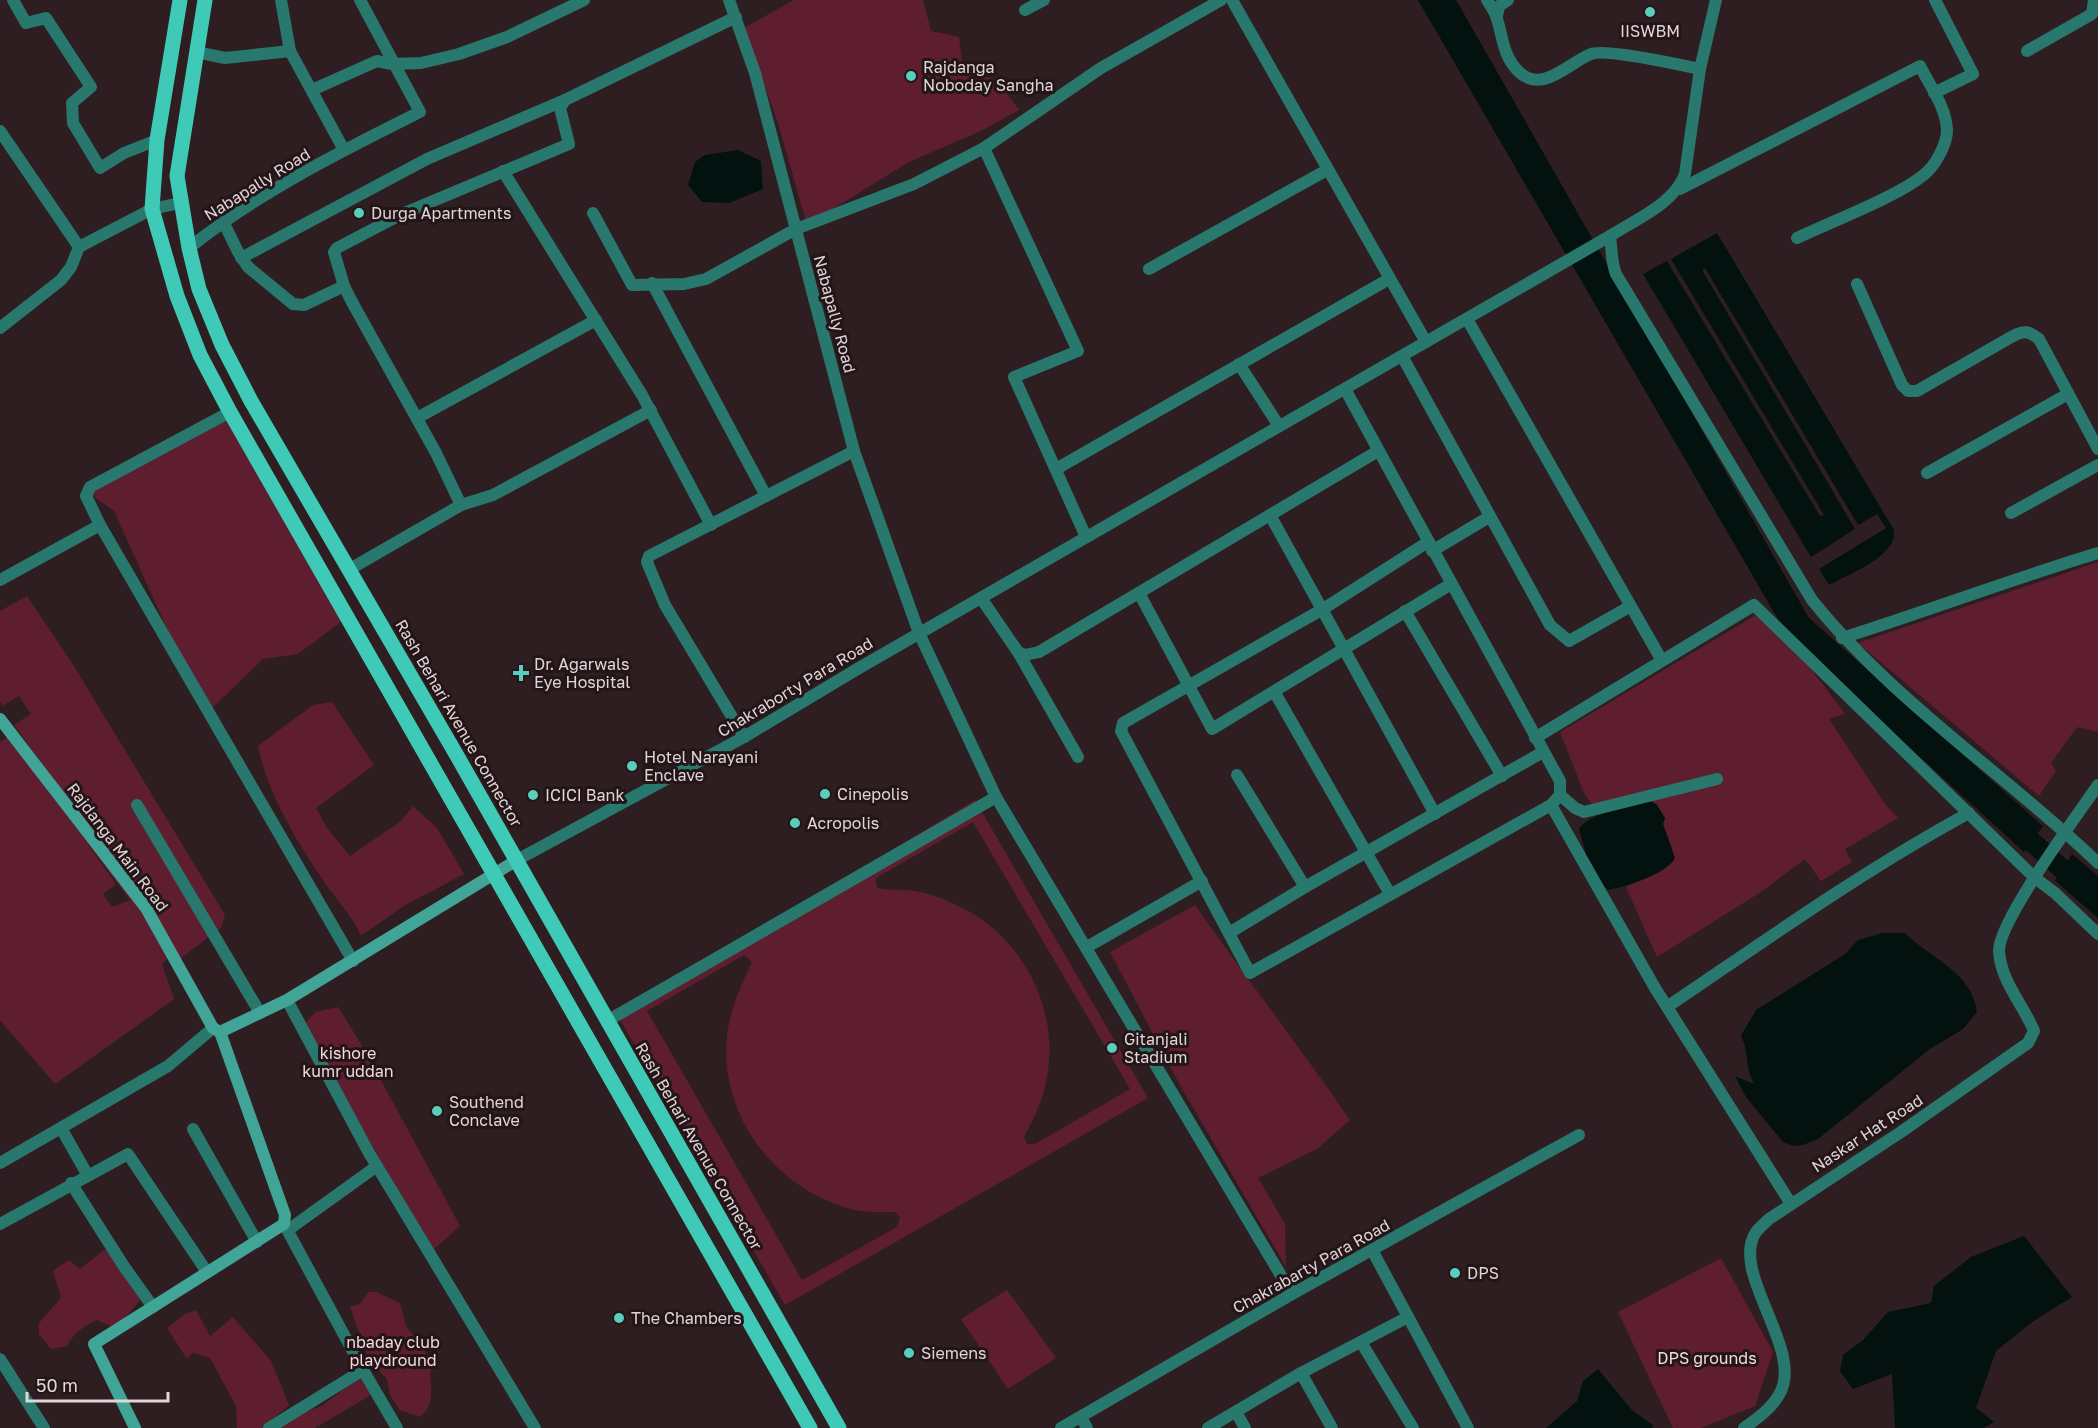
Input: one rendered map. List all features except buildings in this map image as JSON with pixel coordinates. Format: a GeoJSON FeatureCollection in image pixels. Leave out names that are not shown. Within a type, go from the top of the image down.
{"type":"FeatureCollection","features":[{"type":"Feature","properties":{"kind":"main road"},"geometry":{"type":"LineString","coordinates":[[180,0],[157,140],[152,209],[177,296],[200,355],[230,412],[810,1428]]}},
{"type":"Feature","properties":{"kind":"main road","name":"Rash Behari Avenue Connector"},"geometry":{"type":"LineString","coordinates":[[205,0],[177,177],[180,203],[199,289],[222,345],[251,401],[350,568],[839,1428]]}},
{"type":"Feature","properties":{"kind":"street"},"geometry":{"type":"LineString","coordinates":[[13,0],[26,23],[46,18],[91,87],[72,103],[73,123],[100,168],[124,153],[157,140]]}},
{"type":"Feature","properties":{"kind":"street"},"geometry":{"type":"LineString","coordinates":[[281,0],[290,51],[344,150]]}},
{"type":"Feature","properties":{"kind":"street"},"geometry":{"type":"LineString","coordinates":[[360,0],[392,64]]}},
{"type":"Feature","properties":{"kind":"street"},"geometry":{"type":"LineString","coordinates":[[312,90],[377,61],[392,64],[422,63],[459,54],[507,37],[584,0]]}},
{"type":"Feature","properties":{"kind":"street","name":"Nabapally Road"},"geometry":{"type":"LineString","coordinates":[[729,0],[755,73],[854,451],[919,633],[996,797],[1292,1294]]}},
{"type":"Feature","properties":{"kind":"street"},"geometry":{"type":"LineString","coordinates":[[1025,10],[1044,0]]}},
{"type":"Feature","properties":{"kind":"street"},"geometry":{"type":"LineString","coordinates":[[593,213],[632,285],[684,284],[706,279],[796,229],[914,184],[984,147],[1101,68],[1221,0]]}},
{"type":"Feature","properties":{"kind":"street"},"geometry":{"type":"LineString","coordinates":[[1232,0],[1426,342]]}},
{"type":"Feature","properties":{"kind":"street"},"geometry":{"type":"LineString","coordinates":[[1487,0],[1497,16],[1507,55],[1518,71],[1538,81],[1593,53],[1700,69]]}},
{"type":"Feature","properties":{"kind":"street"},"geometry":{"type":"LineString","coordinates":[[1497,16],[1499,6],[1508,0]]}},
{"type":"Feature","properties":{"kind":"street"},"geometry":{"type":"LineString","coordinates":[[1680,189],[1685,174],[1700,69],[1716,0]]}},
{"type":"Feature","properties":{"kind":"street"},"geometry":{"type":"LineString","coordinates":[[1797,238],[1909,185],[1928,172],[1938,159],[1947,131],[1943,110],[1934,93],[1973,74],[1935,0]]}},
{"type":"Feature","properties":{"kind":"street"},"geometry":{"type":"LineString","coordinates":[[2027,51],[2092,14],[2094,0]]}},
{"type":"Feature","properties":{"kind":"street"},"geometry":{"type":"LineString","coordinates":[[242,258],[428,159],[565,100],[736,17]]}},
{"type":"Feature","properties":{"kind":"street"},"geometry":{"type":"LineString","coordinates":[[196,52],[225,58],[290,51]]}},
{"type":"Feature","properties":{"kind":"street","name":"Nabapally Road"},"geometry":{"type":"LineString","coordinates":[[189,248],[223,221],[344,150],[420,112],[392,64]]}},
{"type":"Feature","properties":{"kind":"street","name":"Chakraborty Para Road"},"geometry":{"type":"LineString","coordinates":[[517,860],[744,737],[919,633],[1610,236],[1680,189],[1920,66],[1934,93]]}},
{"type":"Feature","properties":{"kind":"street"},"geometry":{"type":"LineString","coordinates":[[461,505],[417,418],[344,286],[334,255],[337,248],[402,214],[569,144],[560,108],[565,100]]}},
{"type":"Feature","properties":{"kind":"street"},"geometry":{"type":"LineString","coordinates":[[1,135],[79,247]]}},
{"type":"Feature","properties":{"kind":"street"},"geometry":{"type":"LineString","coordinates":[[984,147],[1078,351],[1014,377],[1086,537]]}},
{"type":"Feature","properties":{"kind":"street"},"geometry":{"type":"LineString","coordinates":[[1149,269],[1327,170]]}},
{"type":"Feature","properties":{"kind":"street"},"geometry":{"type":"LineString","coordinates":[[503,171],[651,411],[711,525]]}},
{"type":"Feature","properties":{"kind":"street"},"geometry":{"type":"LineString","coordinates":[[0,328],[61,280],[71,267],[79,247],[152,209],[180,203]]}},
{"type":"Feature","properties":{"kind":"street"},"geometry":{"type":"LineString","coordinates":[[223,221],[242,258],[282,297],[298,306],[344,286]]}},
{"type":"Feature","properties":{"kind":"street"},"geometry":{"type":"LineString","coordinates":[[1610,236],[1610,260],[1616,274],[1789,565],[1842,638],[2061,838],[2098,863]]}},
{"type":"Feature","properties":{"kind":"street"},"geometry":{"type":"LineString","coordinates":[[1056,469],[1389,279]]}},
{"type":"Feature","properties":{"kind":"street"},"geometry":{"type":"LineString","coordinates":[[652,283],[766,496]]}},
{"type":"Feature","properties":{"kind":"street"},"geometry":{"type":"LineString","coordinates":[[1857,284],[1902,385],[1908,391],[1917,391],[2023,331],[2031,332],[2039,339],[2098,450]]}},
{"type":"Feature","properties":{"kind":"street"},"geometry":{"type":"LineString","coordinates":[[1467,319],[1629,607],[1661,659]]}},
{"type":"Feature","properties":{"kind":"street"},"geometry":{"type":"LineString","coordinates":[[417,418],[596,320]]}},
{"type":"Feature","properties":{"kind":"street"},"geometry":{"type":"LineString","coordinates":[[1402,356],[1550,625],[1561,637],[1569,641],[1629,607]]}},
{"type":"Feature","properties":{"kind":"street"},"geometry":{"type":"LineString","coordinates":[[1239,364],[1279,426]]}},
{"type":"Feature","properties":{"kind":"street"},"geometry":{"type":"LineString","coordinates":[[1344,389],[1430,546],[1451,584],[1535,738],[1560,781],[1560,795],[1551,805],[1250,973],[1121,731],[1123,723],[1430,546],[1489,517]]}},
{"type":"Feature","properties":{"kind":"street"},"geometry":{"type":"LineString","coordinates":[[1927,473],[2068,394]]}},
{"type":"Feature","properties":{"kind":"street"},"geometry":{"type":"LineString","coordinates":[[350,568],[461,505],[493,495],[651,411]]}},
{"type":"Feature","properties":{"kind":"street"},"geometry":{"type":"LineString","coordinates":[[230,412],[90,487],[86,496],[100,525],[353,961]]}},
{"type":"Feature","properties":{"kind":"street"},"geometry":{"type":"LineString","coordinates":[[744,737],[665,605],[647,562],[656,552],[854,451]]}},
{"type":"Feature","properties":{"kind":"street"},"geometry":{"type":"LineString","coordinates":[[1018,652],[1025,655],[1039,652],[1378,451]]}},
{"type":"Feature","properties":{"kind":"street"},"geometry":{"type":"LineString","coordinates":[[2011,513],[2098,465]]}},
{"type":"Feature","properties":{"kind":"street"},"geometry":{"type":"LineString","coordinates":[[1270,515],[1435,814]]}},
{"type":"Feature","properties":{"kind":"street"},"geometry":{"type":"LineString","coordinates":[[0,580],[100,525]]}},
{"type":"Feature","properties":{"kind":"street"},"geometry":{"type":"LineString","coordinates":[[1842,638],[2098,553]]}},
{"type":"Feature","properties":{"kind":"street"},"geometry":{"type":"LineString","coordinates":[[1139,592],[1212,729],[1275,693],[1451,584]]}},
{"type":"Feature","properties":{"kind":"street"},"geometry":{"type":"LineString","coordinates":[[981,598],[1018,652],[1078,757]]}},
{"type":"Feature","properties":{"kind":"street"},"geometry":{"type":"LineString","coordinates":[[1535,738],[1661,659],[1754,605],[1969,813],[2038,873],[2055,893],[2098,934]]}},
{"type":"Feature","properties":{"kind":"street"},"geometry":{"type":"LineString","coordinates":[[1405,611],[1502,776]]}},
{"type":"Feature","properties":{"kind":"street"},"geometry":{"type":"LineString","coordinates":[[1275,693],[1390,894]]}},
{"type":"Feature","properties":{"kind":"street","name":"Rajdanga Main Road"},"geometry":{"type":"LineString","coordinates":[[0,719],[4,735],[146,908],[217,1030],[285,1215],[286,1227]]}},
{"type":"Feature","properties":{"kind":"street"},"geometry":{"type":"LineString","coordinates":[[1229,933],[1305,887],[1543,752]]}},
{"type":"Feature","properties":{"kind":"street"},"geometry":{"type":"LineString","coordinates":[[1237,775],[1305,887]]}},
{"type":"Feature","properties":{"kind":"street"},"geometry":{"type":"LineString","coordinates":[[1560,795],[1575,808],[1584,812],[1717,779]]}},
{"type":"Feature","properties":{"kind":"street"},"geometry":{"type":"LineString","coordinates":[[2038,873],[2098,785]]}},
{"type":"Feature","properties":{"kind":"street"},"geometry":{"type":"LineString","coordinates":[[607,1021],[996,797]]}},
{"type":"Feature","properties":{"kind":"street"},"geometry":{"type":"LineString","coordinates":[[137,805],[260,1013]]}},
{"type":"Feature","properties":{"kind":"street"},"geometry":{"type":"LineString","coordinates":[[1551,805],[1667,1007],[1791,1204]]}},
{"type":"Feature","properties":{"kind":"street"},"geometry":{"type":"LineString","coordinates":[[1667,1007],[1905,848],[1969,813]]}},
{"type":"Feature","properties":{"kind":"street"},"geometry":{"type":"LineString","coordinates":[[0,1163],[168,1066],[217,1030],[287,1000],[517,860]]}},
{"type":"Feature","properties":{"kind":"street","name":"Naskar Hat Road"},"geometry":{"type":"LineString","coordinates":[[1744,1428],[1766,1412],[1781,1392],[1786,1375],[1777,1339],[1752,1269],[1751,1246],[1756,1233],[1769,1219],[1901,1132],[2028,1043],[2034,1031],[2028,1016],[2005,980],[1999,949],[2007,925],[2038,873]]}},
{"type":"Feature","properties":{"kind":"street"},"geometry":{"type":"LineString","coordinates":[[1087,947],[1202,881]]}},
{"type":"Feature","properties":{"kind":"street"},"geometry":{"type":"LineString","coordinates":[[287,1000],[377,1166],[535,1428]]}},
{"type":"Feature","properties":{"kind":"street"},"geometry":{"type":"LineString","coordinates":[[61,1128],[87,1174]]}},
{"type":"Feature","properties":{"kind":"street"},"geometry":{"type":"LineString","coordinates":[[193,1129],[257,1242]]}},
{"type":"Feature","properties":{"kind":"street","name":"Chakrabarty Para Road"},"geometry":{"type":"LineString","coordinates":[[1061,1428],[1084,1422],[1292,1294],[1579,1136]]}},
{"type":"Feature","properties":{"kind":"street"},"geometry":{"type":"LineString","coordinates":[[0,1224],[87,1174],[128,1154],[207,1272]]}},
{"type":"Feature","properties":{"kind":"street"},"geometry":{"type":"LineString","coordinates":[[135,1428],[93,1344],[207,1272],[286,1227],[377,1166]]}},
{"type":"Feature","properties":{"kind":"street"},"geometry":{"type":"LineString","coordinates":[[71,1183],[123,1265],[153,1307]]}},
{"type":"Feature","properties":{"kind":"street"},"geometry":{"type":"LineString","coordinates":[[286,1227],[397,1428]]}},
{"type":"Feature","properties":{"kind":"street"},"geometry":{"type":"LineString","coordinates":[[1372,1250],[1468,1428]]}},
{"type":"Feature","properties":{"kind":"street"},"geometry":{"type":"LineString","coordinates":[[1208,1428],[1302,1373],[1408,1317]]}},
{"type":"Feature","properties":{"kind":"street"},"geometry":{"type":"LineString","coordinates":[[1361,1342],[1413,1428]]}},
{"type":"Feature","properties":{"kind":"street"},"geometry":{"type":"LineString","coordinates":[[0,1359],[4,1373],[44,1428]]}},
{"type":"Feature","properties":{"kind":"street"},"geometry":{"type":"LineString","coordinates":[[269,1428],[363,1370]]}},
{"type":"Feature","properties":{"kind":"street"},"geometry":{"type":"LineString","coordinates":[[1302,1373],[1332,1428]]}},
{"type":"Feature","properties":{"kind":"street"},"geometry":{"type":"LineString","coordinates":[[1236,1412],[1245,1428]]}},
{"type":"Feature","properties":{"kind":"green space"},"geometry":{"type":"Polygon","coordinates":[[[794,0],[923,0],[931,31],[959,37],[963,71],[997,80],[1019,110],[983,130],[909,162],[807,225],[778,123],[744,28],[794,0]]]}},
{"type":"Feature","properties":{"kind":"green space"},"geometry":{"type":"Polygon","coordinates":[[[230,412],[349,616],[298,654],[263,659],[211,709],[174,644],[114,511],[89,493],[230,412]]]}},
{"type":"Feature","properties":{"kind":"green space"},"geometry":{"type":"Polygon","coordinates":[[[2098,562],[2098,732],[2077,727],[2051,763],[2056,771],[2039,796],[1858,643],[2098,562]]]}},
{"type":"Feature","properties":{"kind":"green space"},"geometry":{"type":"Polygon","coordinates":[[[27,596],[72,663],[225,915],[221,928],[173,964],[169,958],[162,964],[174,999],[55,1084],[0,1020],[0,742],[8,737],[76,828],[84,821],[14,725],[31,714],[19,696],[2,706],[0,700],[0,611],[27,596]],[[79,832],[116,884],[103,894],[112,907],[130,900],[79,832]]]}},
{"type":"Feature","properties":{"kind":"green space"},"geometry":{"type":"Polygon","coordinates":[[[1766,609],[1845,714],[1829,719],[1885,804],[1898,818],[1845,849],[1852,862],[1821,881],[1805,859],[1761,892],[1657,957],[1626,887],[1664,869],[1672,848],[1663,824],[1665,818],[1617,809],[1600,816],[1584,793],[1560,732],[1766,609]]]}},
{"type":"Feature","properties":{"kind":"green space"},"geometry":{"type":"Polygon","coordinates":[[[332,702],[374,765],[316,808],[327,828],[350,856],[401,821],[413,806],[437,828],[464,874],[402,907],[361,936],[294,835],[276,800],[258,746],[313,705],[332,702]]]}},
{"type":"Feature","properties":{"kind":"green space"},"geometry":{"type":"Polygon","coordinates":[[[975,800],[1148,1098],[785,1305],[614,1009],[641,1001],[975,800]],[[973,822],[876,878],[876,884],[878,888],[915,891],[935,896],[977,917],[998,933],[1016,953],[1030,975],[1041,999],[1047,1024],[1049,1051],[1044,1093],[1024,1137],[1027,1144],[1035,1144],[1130,1089],[973,822]],[[744,955],[647,1011],[802,1280],[897,1227],[900,1218],[896,1212],[855,1210],[827,1200],[801,1186],[778,1168],[743,1122],[733,1095],[727,1066],[727,1036],[733,1007],[752,962],[744,955]]]}},
{"type":"Feature","properties":{"kind":"green space"},"geometry":{"type":"Polygon","coordinates":[[[1195,905],[1350,1120],[1317,1149],[1258,1178],[1285,1224],[1286,1267],[1181,1087],[1110,952],[1195,905]]]}},
{"type":"Feature","properties":{"kind":"green space","name":"kishore kumr uddan"},"geometry":{"type":"Polygon","coordinates":[[[338,1007],[364,1049],[460,1226],[433,1250],[302,1026],[316,1012],[338,1007]]]}},
{"type":"Feature","properties":{"kind":"green space"},"geometry":{"type":"Polygon","coordinates":[[[109,1246],[140,1300],[116,1329],[97,1320],[79,1330],[67,1346],[51,1349],[39,1334],[39,1323],[61,1298],[53,1271],[69,1260],[80,1269],[109,1246]]]}},
{"type":"Feature","properties":{"kind":"green space","name":"DPS grounds"},"geometry":{"type":"Polygon","coordinates":[[[1721,1258],[1773,1352],[1755,1406],[1701,1428],[1673,1428],[1618,1312],[1721,1258]]]}},
{"type":"Feature","properties":{"kind":"green space"},"geometry":{"type":"Polygon","coordinates":[[[1007,1290],[1056,1358],[1008,1389],[961,1319],[1007,1290]]]}},
{"type":"Feature","properties":{"kind":"green space","name":"nbaday club playdround"},"geometry":{"type":"Polygon","coordinates":[[[369,1292],[376,1292],[400,1303],[406,1326],[425,1351],[427,1361],[434,1357],[431,1365],[430,1403],[420,1417],[400,1410],[390,1395],[387,1379],[369,1360],[350,1307],[360,1304],[369,1292]]]}},
{"type":"Feature","properties":{"kind":"green space"},"geometry":{"type":"Polygon","coordinates":[[[196,1310],[210,1336],[233,1317],[271,1361],[289,1405],[262,1428],[237,1428],[236,1406],[210,1358],[193,1353],[187,1359],[167,1328],[185,1314],[196,1310]]]}},
{"type":"Feature","properties":{"kind":"green space"},"geometry":{"type":"Polygon","coordinates":[[[361,1376],[376,1392],[315,1428],[281,1428],[295,1415],[322,1406],[361,1376]]]}},
{"type":"Feature","properties":{"kind":"shaded area"},"geometry":{"type":"Polygon","coordinates":[[[1418,0],[1456,0],[1809,618],[2043,826],[2024,852],[1816,662],[1779,621],[1418,0]]]}},
{"type":"Feature","properties":{"kind":"shaded area"},"geometry":{"type":"Polygon","coordinates":[[[738,150],[761,161],[763,189],[729,203],[702,202],[688,185],[695,162],[705,155],[738,150]]]}},
{"type":"Feature","properties":{"kind":"shaded area"},"geometry":{"type":"Polygon","coordinates":[[[1717,233],[1894,530],[1893,539],[1880,556],[1829,585],[1819,569],[1886,528],[1877,514],[1858,525],[1705,268],[1702,270],[1855,529],[1811,557],[1643,274],[1667,261],[1820,516],[1824,515],[1671,259],[1717,233]]]}},
{"type":"Feature","properties":{"kind":"shaded area"},"geometry":{"type":"Polygon","coordinates":[[[1650,800],[1657,805],[1665,818],[1663,824],[1675,858],[1671,864],[1655,874],[1609,890],[1602,885],[1592,871],[1579,829],[1584,823],[1601,814],[1650,800]]]}},
{"type":"Feature","properties":{"kind":"shaded area"},"geometry":{"type":"Polygon","coordinates":[[[2072,854],[2098,876],[2098,918],[2055,881],[2072,854]]]}},
{"type":"Feature","properties":{"kind":"shaded area"},"geometry":{"type":"Polygon","coordinates":[[[1882,933],[1905,933],[1949,967],[1967,986],[1974,998],[1977,1012],[1963,1029],[1930,1049],[1818,1139],[1794,1146],[1783,1142],[1746,1097],[1735,1076],[1754,1084],[1741,1036],[1756,1010],[1845,954],[1858,940],[1882,933]]]}},
{"type":"Feature","properties":{"kind":"shaded area"},"geometry":{"type":"Polygon","coordinates":[[[2024,1236],[2072,1297],[2035,1320],[1996,1351],[1976,1408],[1994,1422],[1984,1428],[1895,1428],[1892,1374],[1853,1389],[1840,1371],[1843,1355],[1863,1340],[1888,1312],[1931,1303],[1934,1286],[1971,1257],[2024,1236]]]}},
{"type":"Feature","properties":{"kind":"shaded area"},"geometry":{"type":"Polygon","coordinates":[[[1598,1369],[1632,1410],[1654,1426],[1652,1428],[1546,1428],[1577,1401],[1583,1381],[1598,1369]]]}},
{"type":"Feature","properties":{"kind":"waterway"},"geometry":{"type":"LineString","coordinates":[[2013,825],[2098,901]]}},
{"type":"Feature","properties":{"kind":"place","name":"IISWBM"},"geometry":{"type":"Point","coordinates":[1650,12]}},
{"type":"Feature","properties":{"kind":"place","name":"Rajdanga Noboday Sangha"},"geometry":{"type":"Point","coordinates":[911,76]}},
{"type":"Feature","properties":{"kind":"place","name":"Durga Apartments"},"geometry":{"type":"Point","coordinates":[359,213]}},
{"type":"Feature","properties":{"kind":"place","name":"Dr. Agarwals Eye Hospital"},"geometry":{"type":"Point","coordinates":[521,673]}},
{"type":"Feature","properties":{"kind":"place","name":"Hotel Narayani Enclave"},"geometry":{"type":"Point","coordinates":[632,766]}},
{"type":"Feature","properties":{"kind":"place","name":"Cinepolis"},"geometry":{"type":"Point","coordinates":[825,794]}},
{"type":"Feature","properties":{"kind":"place","name":"ICICI Bank"},"geometry":{"type":"Point","coordinates":[533,795]}},
{"type":"Feature","properties":{"kind":"place","name":"Acropolis"},"geometry":{"type":"Point","coordinates":[795,823]}},
{"type":"Feature","properties":{"kind":"place","name":"Gitanjali Stadium"},"geometry":{"type":"Point","coordinates":[1112,1048]}},
{"type":"Feature","properties":{"kind":"place","name":"Southend Conclave"},"geometry":{"type":"Point","coordinates":[437,1111]}},
{"type":"Feature","properties":{"kind":"place","name":"DPS"},"geometry":{"type":"Point","coordinates":[1455,1273]}},
{"type":"Feature","properties":{"kind":"place","name":"The Chambers"},"geometry":{"type":"Point","coordinates":[619,1318]}},
{"type":"Feature","properties":{"kind":"place","name":"Siemens"},"geometry":{"type":"Point","coordinates":[909,1353]}}]}
